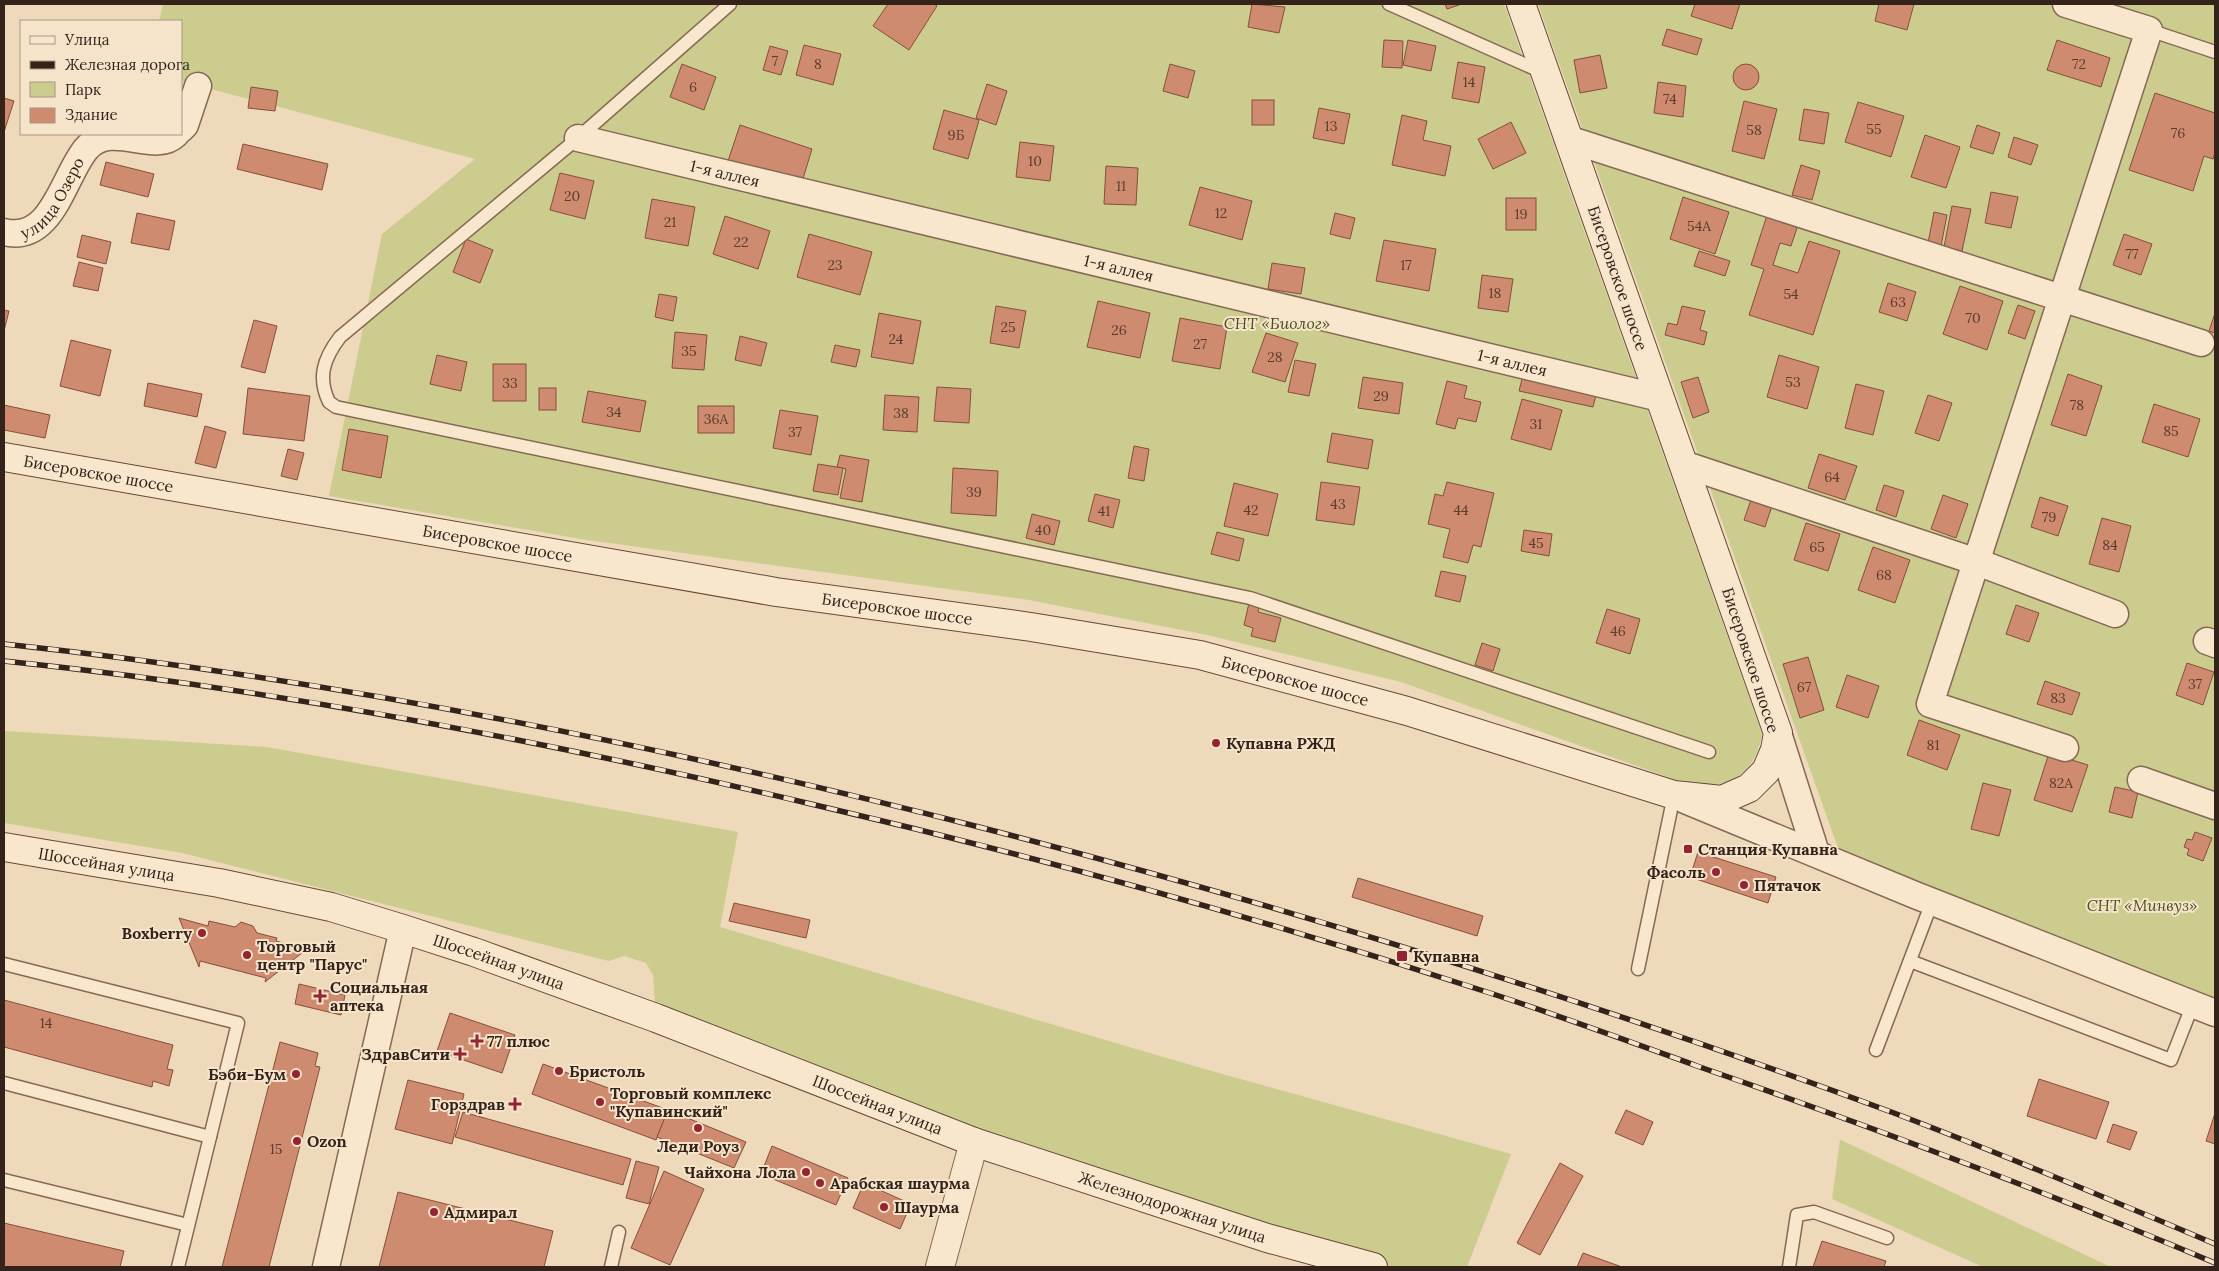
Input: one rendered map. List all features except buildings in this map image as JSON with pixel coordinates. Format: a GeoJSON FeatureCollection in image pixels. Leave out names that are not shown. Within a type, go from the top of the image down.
{"type":"FeatureCollection","features":[{"type":"Feature","properties":{"kind":"main road","name":"Бисеровское шоссе"},"geometry":{"type":"LineString","coordinates":[[4,458],[776,592],[1031,627],[1200,655],[1408,711],[1674,795],[1722,800],[1749,788],[1766,771],[1775,750],[1778,733],[1521,4]]}},
{"type":"Feature","properties":{"kind":"main road","name":"Шоссейная улица"},"geometry":{"type":"LineString","coordinates":[[4,847],[228,885],[331,907],[474,952],[656,1018],[974,1142]]}},
{"type":"Feature","properties":{"kind":"main road"},"geometry":{"type":"LineString","coordinates":[[940,1267],[974,1142]]}},
{"type":"Feature","properties":{"kind":"main road","name":"Железнодорожная улица"},"geometry":{"type":"LineString","coordinates":[[974,1142],[1268,1238],[1373,1267]]}},
{"type":"Feature","properties":{"kind":"street"},"geometry":{"type":"LineString","coordinates":[[2065,748],[1930,704],[2064,298],[2149,30],[2066,4]]}},
{"type":"Feature","properties":{"kind":"street"},"geometry":{"type":"LineString","coordinates":[[182,128],[185,125],[198,86]]}},
{"type":"Feature","properties":{"kind":"street","name":"улица Озеро"},"geometry":{"type":"LineString","coordinates":[[4,232],[30,232],[44,220],[87,148],[99,140],[114,136],[156,142],[171,140],[175,135]]}},
{"type":"Feature","properties":{"kind":"street","name":"1-я аллея"},"geometry":{"type":"LineString","coordinates":[[578,138],[1660,398]]}},
{"type":"Feature","properties":{"kind":"street"},"geometry":{"type":"LineString","coordinates":[[1568,139],[2201,343]]}},
{"type":"Feature","properties":{"kind":"street"},"geometry":{"type":"LineString","coordinates":[[1684,464],[1976,562],[2115,614]]}},
{"type":"Feature","properties":{"kind":"street"},"geometry":{"type":"LineString","coordinates":[[1778,733],[1816,853]]}},
{"type":"Feature","properties":{"kind":"street"},"geometry":{"type":"LineString","coordinates":[[2141,780],[2215,806]]}},
{"type":"Feature","properties":{"kind":"street"},"geometry":{"type":"LineString","coordinates":[[1674,795],[1932,902],[2204,1009]]}},
{"type":"Feature","properties":{"kind":"street"},"geometry":{"type":"LineString","coordinates":[[326,1267],[403,929]]}},
{"type":"Feature","properties":{"kind":"lane"},"geometry":{"type":"LineString","coordinates":[[730,4],[578,138],[340,337],[325,360],[322,372],[329,402],[336,407],[1250,598],[1709,752]]}},
{"type":"Feature","properties":{"kind":"lane"},"geometry":{"type":"LineString","coordinates":[[1389,4],[1545,74]]}},
{"type":"Feature","properties":{"kind":"lane"},"geometry":{"type":"LineString","coordinates":[[2149,30],[2215,52]]}},
{"type":"Feature","properties":{"kind":"lane"},"geometry":{"type":"LineString","coordinates":[[1638,969],[1674,795]]}},
{"type":"Feature","properties":{"kind":"lane"},"geometry":{"type":"LineString","coordinates":[[1876,1050],[1932,902]]}},
{"type":"Feature","properties":{"kind":"lane"},"geometry":{"type":"LineString","coordinates":[[1910,961],[2171,1060],[2204,1009]]}},
{"type":"Feature","properties":{"kind":"lane"},"geometry":{"type":"LineString","coordinates":[[4,964],[238,1023],[178,1267]]}},
{"type":"Feature","properties":{"kind":"lane"},"geometry":{"type":"LineString","coordinates":[[4,1083],[210,1137]]}},
{"type":"Feature","properties":{"kind":"lane"},"geometry":{"type":"LineString","coordinates":[[4,1180],[188,1225]]}},
{"type":"Feature","properties":{"kind":"lane"},"geometry":{"type":"LineString","coordinates":[[1790,1267],[1797,1215],[1814,1212],[1887,1238]]}},
{"type":"Feature","properties":{"kind":"lane"},"geometry":{"type":"LineString","coordinates":[[611,1267],[619,1232]]}},
{"type":"Feature","properties":{"kind":"green space","name":"СНТ «Биолог»"},"geometry":{"type":"Polygon","coordinates":[[[163,4],[1504,4],[1762,734],[1757,751],[1743,773],[1728,782],[1709,784],[1676,780],[1401,682],[1207,635],[1029,600],[587,540],[329,496],[382,234],[475,159],[182,81],[182,20],[159,20],[163,4]]]}},
{"type":"Feature","properties":{"kind":"green space","name":"СНТ «Минвуз»"},"geometry":{"type":"Polygon","coordinates":[[[1538,4],[2215,4],[2215,1013],[1844,865],[1538,4]]]}},
{"type":"Feature","properties":{"kind":"green space"},"geometry":{"type":"Polygon","coordinates":[[[4,731],[267,747],[738,832],[720,927],[1201,1068],[1511,1154],[1467,1267],[1373,1267],[656,1018],[653,975],[646,963],[624,956],[609,961],[182,853],[4,823],[4,731]]]}},
{"type":"Feature","properties":{"kind":"green space"},"geometry":{"type":"Polygon","coordinates":[[[1840,1140],[2111,1267],[1983,1267],[1832,1199],[1840,1140]]]}},
{"type":"Feature","properties":{"kind":"railway"},"geometry":{"type":"LineString","coordinates":[[4,644],[250,676],[495,718],[617,742],[859,797],[1095,858],[1325,923],[1440,958],[1782,1072],[1894,1113],[2055,1177],[2215,1244]]}},
{"type":"Feature","properties":{"kind":"railway"},"geometry":{"type":"LineString","coordinates":[[4,661],[207,686],[410,719],[510,738],[711,781],[897,824],[1152,891],[1322,940],[1542,1011],[1958,1160],[2087,1210],[2215,1263]]}},
{"type":"Feature","properties":{"kind":"place","name":"Купавна РЖД"},"geometry":{"type":"Point","coordinates":[1216,743]}},
{"type":"Feature","properties":{"kind":"place","name":"Станция Купавна"},"geometry":{"type":"Point","coordinates":[1688,849]}},
{"type":"Feature","properties":{"kind":"place","name":"Фасоль"},"geometry":{"type":"Point","coordinates":[1716,872]}},
{"type":"Feature","properties":{"kind":"place","name":"Пятачок"},"geometry":{"type":"Point","coordinates":[1744,885]}},
{"type":"Feature","properties":{"kind":"place","name":"Boxberry"},"geometry":{"type":"Point","coordinates":[202,933]}},
{"type":"Feature","properties":{"kind":"place","name":"Торговый центр \"Парус\""},"geometry":{"type":"Point","coordinates":[247,955]}},
{"type":"Feature","properties":{"kind":"place","name":"Купавна"},"geometry":{"type":"Point","coordinates":[1402,956]}},
{"type":"Feature","properties":{"kind":"place","name":"Социальная аптека"},"geometry":{"type":"Point","coordinates":[320,996]}},
{"type":"Feature","properties":{"kind":"place","name":"77 плюс"},"geometry":{"type":"Point","coordinates":[477,1041]}},
{"type":"Feature","properties":{"kind":"place","name":"ЗдравСити"},"geometry":{"type":"Point","coordinates":[460,1054]}},
{"type":"Feature","properties":{"kind":"place","name":"Бристоль"},"geometry":{"type":"Point","coordinates":[559,1071]}},
{"type":"Feature","properties":{"kind":"place","name":"Бэби-Бум"},"geometry":{"type":"Point","coordinates":[296,1074]}},
{"type":"Feature","properties":{"kind":"place","name":"Торговый комплекс \"Купавинский\""},"geometry":{"type":"Point","coordinates":[600,1102]}},
{"type":"Feature","properties":{"kind":"place","name":"Горздрав"},"geometry":{"type":"Point","coordinates":[515,1104]}},
{"type":"Feature","properties":{"kind":"place","name":"Леди Роуз"},"geometry":{"type":"Point","coordinates":[698,1128]}},
{"type":"Feature","properties":{"kind":"place","name":"Ozon"},"geometry":{"type":"Point","coordinates":[297,1141]}},
{"type":"Feature","properties":{"kind":"place","name":"Чайхона Лола"},"geometry":{"type":"Point","coordinates":[806,1172]}},
{"type":"Feature","properties":{"kind":"place","name":"Арабская шаурма"},"geometry":{"type":"Point","coordinates":[820,1183]}},
{"type":"Feature","properties":{"kind":"place","name":"Шаурма"},"geometry":{"type":"Point","coordinates":[884,1207]}},
{"type":"Feature","properties":{"kind":"place","name":"Адмирал"},"geometry":{"type":"Point","coordinates":[434,1212]}}]}
